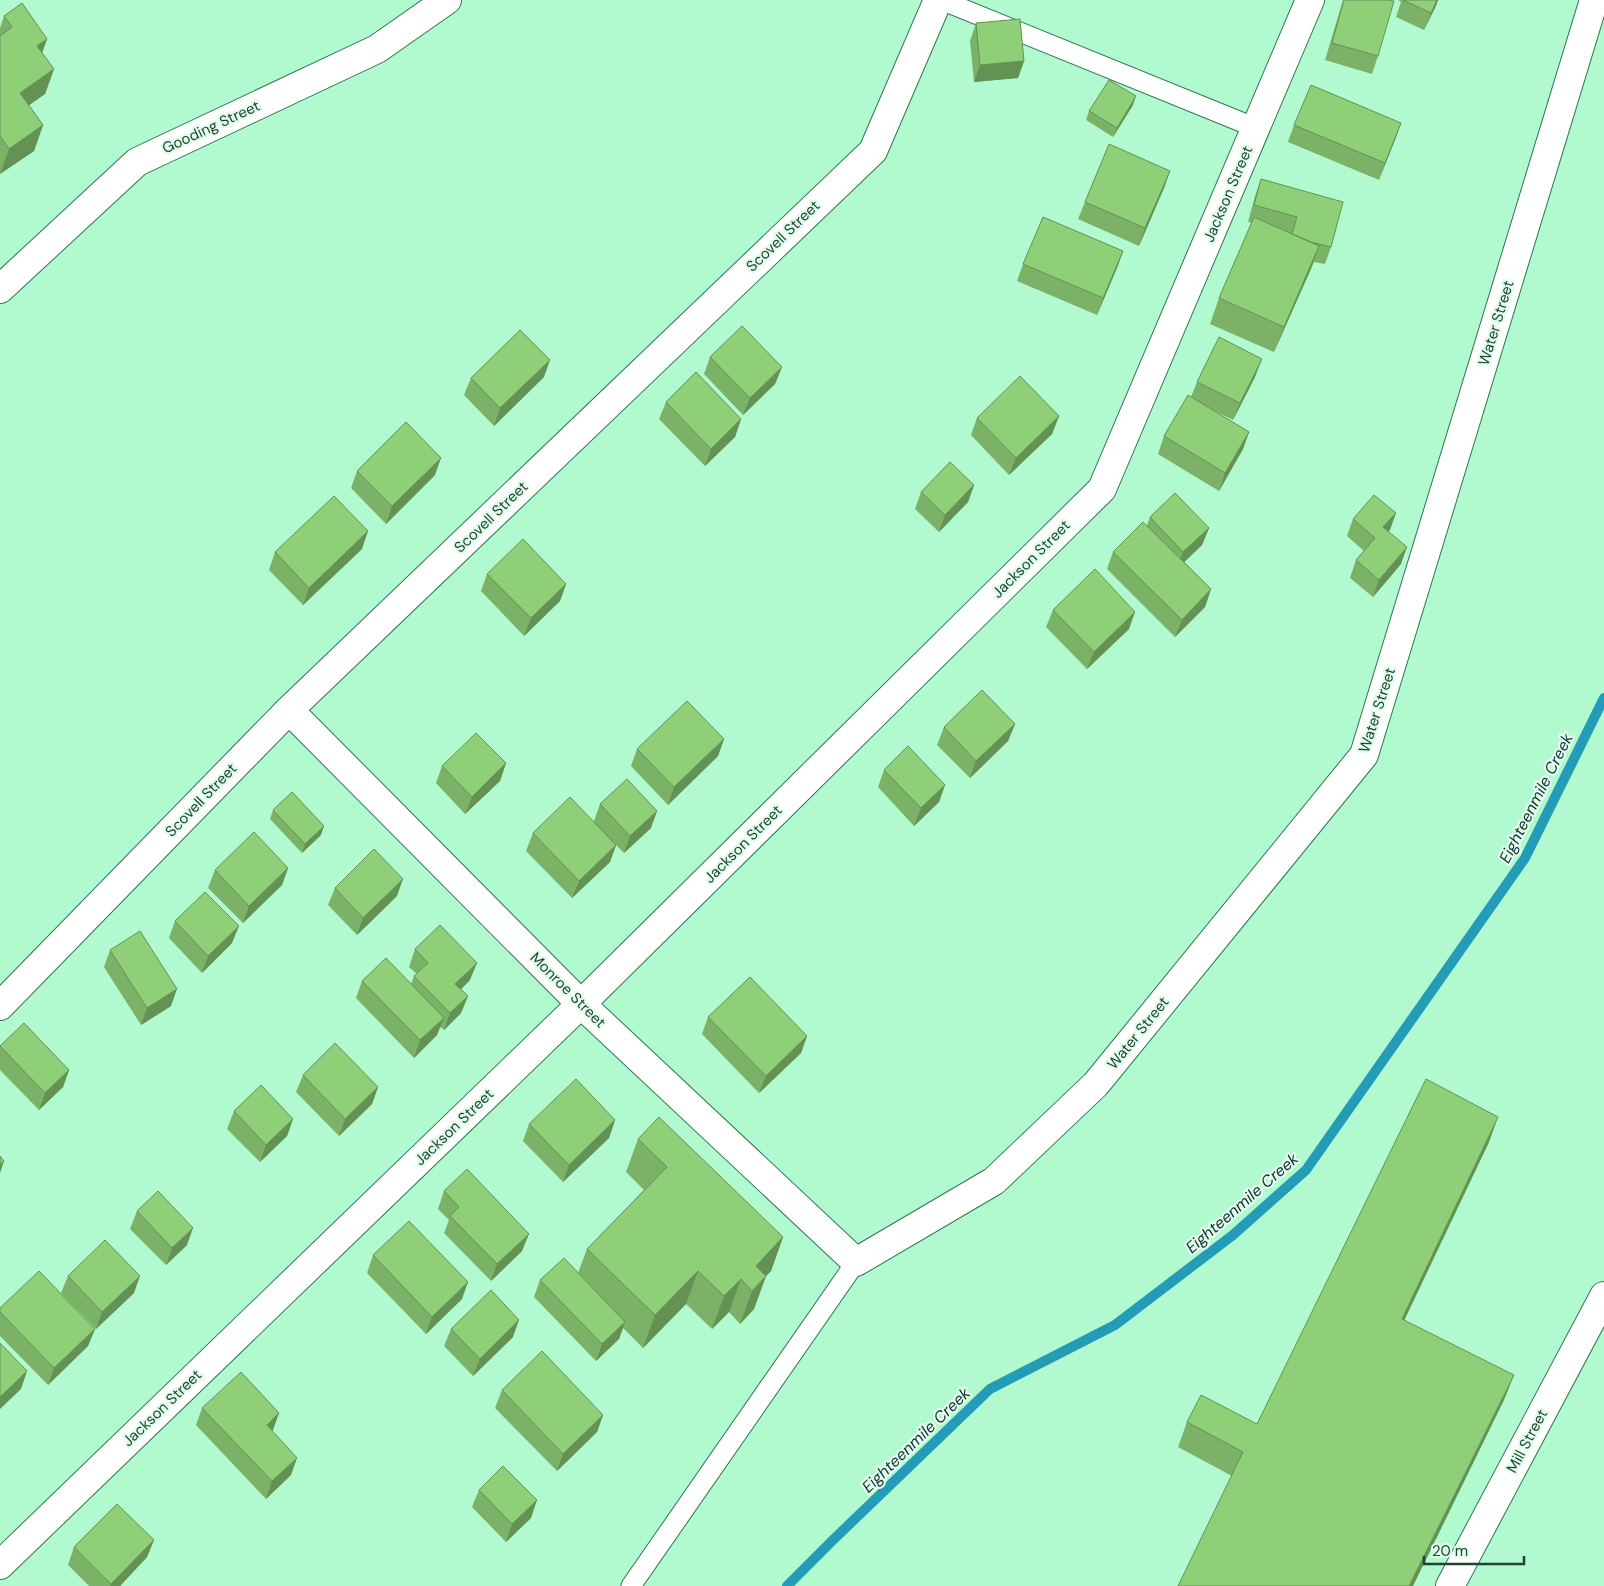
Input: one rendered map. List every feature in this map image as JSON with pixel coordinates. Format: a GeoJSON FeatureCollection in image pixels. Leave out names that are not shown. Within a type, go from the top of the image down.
{"type":"FeatureCollection","features":[{"type":"Feature","properties":{"kind":"street","name":"Gooding Street"},"geometry":{"type":"LineString","coordinates":[[0,289],[138,162],[377,49],[447,0]]}},
{"type":"Feature","properties":{"kind":"street","name":"Scovell Street"},"geometry":{"type":"LineString","coordinates":[[0,1006],[289,710],[873,151],[940,0]]}},
{"type":"Feature","properties":{"kind":"street","name":"Jackson Street"},"geometry":{"type":"LineString","coordinates":[[0,1565],[581,1004],[1102,489],[1310,0]]}},
{"type":"Feature","properties":{"kind":"street","name":"Water Street"},"geometry":{"type":"LineString","coordinates":[[856,1262],[994,1181],[1096,1084],[1364,755],[1594,0]]}},
{"type":"Feature","properties":{"kind":"street","name":"Monroe Street"},"geometry":{"type":"LineString","coordinates":[[289,710],[581,1004],[856,1262]]}},
{"type":"Feature","properties":{"kind":"street","name":"Mill Street"},"geometry":{"type":"LineString","coordinates":[[1450,1586],[1604,1296]]}},
{"type":"Feature","properties":{"kind":"lane"},"geometry":{"type":"LineString","coordinates":[[940,0],[1256,128]]}},
{"type":"Feature","properties":{"kind":"lane"},"geometry":{"type":"LineString","coordinates":[[631,1586],[856,1262]]}},
{"type":"Feature","properties":{"kind":"building"},"geometry":{"type":"Polygon","coordinates":[[[1344,0],[1394,1],[1378,56],[1332,43],[1344,0]]]}},
{"type":"Feature","properties":{"kind":"building"},"geometry":{"type":"Polygon","coordinates":[[[1403,0],[1437,0],[1431,13],[1403,0]]]}},
{"type":"Feature","properties":{"kind":"building"},"geometry":{"type":"Polygon","coordinates":[[[22,3],[47,39],[37,46],[54,69],[20,93],[43,125],[9,149],[0,136],[0,36],[12,27],[4,16],[22,3]]]}},
{"type":"Feature","properties":{"kind":"building"},"geometry":{"type":"Polygon","coordinates":[[[1020,19],[1024,61],[980,65],[976,23],[1020,19]]]}},
{"type":"Feature","properties":{"kind":"building"},"geometry":{"type":"Polygon","coordinates":[[[1109,80],[1136,96],[1117,128],[1089,111],[1109,80]]]}},
{"type":"Feature","properties":{"kind":"building"},"geometry":{"type":"Polygon","coordinates":[[[1311,85],[1401,123],[1385,163],[1294,125],[1311,85]]]}},
{"type":"Feature","properties":{"kind":"building"},"geometry":{"type":"Polygon","coordinates":[[[1109,144],[1170,171],[1145,228],[1085,202],[1109,144]]]}},
{"type":"Feature","properties":{"kind":"building"},"geometry":{"type":"Polygon","coordinates":[[[1261,179],[1343,202],[1331,247],[1311,242],[1292,234],[1297,217],[1254,205],[1261,179]]]}},
{"type":"Feature","properties":{"kind":"building"},"geometry":{"type":"Polygon","coordinates":[[[1043,217],[1123,251],[1103,298],[1023,264],[1043,217]]]}},
{"type":"Feature","properties":{"kind":"building"},"geometry":{"type":"Polygon","coordinates":[[[1254,217],[1319,246],[1284,327],[1219,298],[1254,217]]]}},
{"type":"Feature","properties":{"kind":"building"},"geometry":{"type":"Polygon","coordinates":[[[742,326],[782,367],[750,398],[710,357],[742,326]]]}},
{"type":"Feature","properties":{"kind":"building"},"geometry":{"type":"Polygon","coordinates":[[[520,330],[550,360],[500,408],[471,378],[520,330]]]}},
{"type":"Feature","properties":{"kind":"building"},"geometry":{"type":"Polygon","coordinates":[[[1219,337],[1262,359],[1240,403],[1197,382],[1219,337]]]}},
{"type":"Feature","properties":{"kind":"building"},"geometry":{"type":"Polygon","coordinates":[[[696,372],[741,419],[711,449],[666,402],[696,372]]]}},
{"type":"Feature","properties":{"kind":"building"},"geometry":{"type":"Polygon","coordinates":[[[1020,376],[1059,416],[1016,458],[977,418],[1020,376]]]}},
{"type":"Feature","properties":{"kind":"building"},"geometry":{"type":"Polygon","coordinates":[[[1188,395],[1249,432],[1225,473],[1164,436],[1188,395]]]}},
{"type":"Feature","properties":{"kind":"building"},"geometry":{"type":"Polygon","coordinates":[[[406,422],[441,458],[392,506],[357,471],[406,422]]]}},
{"type":"Feature","properties":{"kind":"building"},"geometry":{"type":"Polygon","coordinates":[[[950,462],[974,485],[945,515],[921,492],[950,462]]]}},
{"type":"Feature","properties":{"kind":"building"},"geometry":{"type":"Polygon","coordinates":[[[1175,493],[1209,528],[1183,552],[1150,517],[1175,493]]]}},
{"type":"Feature","properties":{"kind":"building"},"geometry":{"type":"Polygon","coordinates":[[[1374,495],[1396,513],[1383,527],[1407,547],[1379,580],[1356,560],[1375,538],[1353,519],[1374,495]]]}},
{"type":"Feature","properties":{"kind":"building"},"geometry":{"type":"Polygon","coordinates":[[[334,496],[368,531],[309,588],[275,552],[334,496]]]}},
{"type":"Feature","properties":{"kind":"building"},"geometry":{"type":"Polygon","coordinates":[[[1143,522],[1211,589],[1182,620],[1113,552],[1143,522]]]}},
{"type":"Feature","properties":{"kind":"building"},"geometry":{"type":"Polygon","coordinates":[[[523,539],[566,584],[531,618],[487,574],[523,539]]]}},
{"type":"Feature","properties":{"kind":"building"},"geometry":{"type":"Polygon","coordinates":[[[1095,569],[1135,612],[1094,652],[1053,610],[1095,569]]]}},
{"type":"Feature","properties":{"kind":"building"},"geometry":{"type":"Polygon","coordinates":[[[982,690],[1015,724],[976,761],[944,727],[982,690]]]}},
{"type":"Feature","properties":{"kind":"building"},"geometry":{"type":"Polygon","coordinates":[[[687,701],[724,739],[674,787],[637,749],[687,701]]]}},
{"type":"Feature","properties":{"kind":"building"},"geometry":{"type":"Polygon","coordinates":[[[476,733],[506,763],[472,797],[442,766],[476,733]]]}},
{"type":"Feature","properties":{"kind":"building"},"geometry":{"type":"Polygon","coordinates":[[[908,746],[945,785],[921,808],[884,770],[908,746]]]}},
{"type":"Feature","properties":{"kind":"building"},"geometry":{"type":"Polygon","coordinates":[[[627,779],[657,811],[630,836],[600,804],[627,779]]]}},
{"type":"Feature","properties":{"kind":"building"},"geometry":{"type":"Polygon","coordinates":[[[292,792],[324,826],[305,844],[273,810],[292,792]]]}},
{"type":"Feature","properties":{"kind":"building"},"geometry":{"type":"Polygon","coordinates":[[[570,797],[616,845],[579,881],[533,833],[570,797]]]}},
{"type":"Feature","properties":{"kind":"building"},"geometry":{"type":"Polygon","coordinates":[[[254,832],[288,868],[249,906],[215,870],[254,832]]]}},
{"type":"Feature","properties":{"kind":"building"},"geometry":{"type":"Polygon","coordinates":[[[374,849],[403,879],[363,918],[335,888],[374,849]]]}},
{"type":"Feature","properties":{"kind":"building"},"geometry":{"type":"Polygon","coordinates":[[[205,892],[239,926],[208,956],[175,921],[205,892]]]}},
{"type":"Feature","properties":{"kind":"building"},"geometry":{"type":"Polygon","coordinates":[[[440,925],[477,963],[455,984],[468,996],[450,1013],[414,976],[428,963],[415,949],[440,925]]]}},
{"type":"Feature","properties":{"kind":"building"},"geometry":{"type":"Polygon","coordinates":[[[140,931],[177,989],[147,1008],[110,950],[140,931]]]}},
{"type":"Feature","properties":{"kind":"building"},"geometry":{"type":"Polygon","coordinates":[[[386,958],[444,1018],[420,1040],[362,981],[386,958]]]}},
{"type":"Feature","properties":{"kind":"building"},"geometry":{"type":"Polygon","coordinates":[[[750,977],[807,1036],[766,1076],[708,1017],[750,977]]]}},
{"type":"Feature","properties":{"kind":"building"},"geometry":{"type":"Polygon","coordinates":[[[24,1023],[69,1070],[45,1093],[0,1046],[24,1023]]]}},
{"type":"Feature","properties":{"kind":"building"},"geometry":{"type":"Polygon","coordinates":[[[335,1043],[378,1087],[345,1119],[303,1075],[335,1043]]]}},
{"type":"Feature","properties":{"kind":"building"},"geometry":{"type":"Polygon","coordinates":[[[576,1079],[615,1120],[569,1165],[529,1124],[576,1079]]]}},
{"type":"Feature","properties":{"kind":"building"},"geometry":{"type":"Polygon","coordinates":[[[1426,1079],[1498,1117],[1402,1319],[1514,1375],[1409,1586],[1178,1586],[1243,1452],[1187,1422],[1201,1395],[1257,1424],[1426,1079]]]}},
{"type":"Feature","properties":{"kind":"building"},"geometry":{"type":"Polygon","coordinates":[[[261,1085],[293,1119],[266,1145],[234,1111],[261,1085]]]}},
{"type":"Feature","properties":{"kind":"building"},"geometry":{"type":"Polygon","coordinates":[[[659,1117],[783,1237],[756,1266],[766,1276],[752,1291],[741,1279],[724,1296],[698,1271],[655,1315],[587,1249],[667,1167],[638,1139],[659,1117]]]}},
{"type":"Feature","properties":{"kind":"building"},"geometry":{"type":"Polygon","coordinates":[[[0,1156],[4,1161],[0,1165],[0,1156]]]}},
{"type":"Feature","properties":{"kind":"building"},"geometry":{"type":"Polygon","coordinates":[[[467,1169],[529,1234],[497,1264],[450,1216],[459,1207],[444,1191],[467,1169]]]}},
{"type":"Feature","properties":{"kind":"building"},"geometry":{"type":"Polygon","coordinates":[[[158,1191],[193,1228],[172,1248],[137,1211],[158,1191]]]}},
{"type":"Feature","properties":{"kind":"building"},"geometry":{"type":"Polygon","coordinates":[[[409,1221],[468,1282],[432,1317],[373,1255],[409,1221]]]}},
{"type":"Feature","properties":{"kind":"building"},"geometry":{"type":"Polygon","coordinates":[[[105,1240],[140,1276],[102,1312],[68,1276],[105,1240]]]}},
{"type":"Feature","properties":{"kind":"building"},"geometry":{"type":"Polygon","coordinates":[[[564,1258],[625,1322],[602,1344],[540,1280],[564,1258]]]}},
{"type":"Feature","properties":{"kind":"building"},"geometry":{"type":"Polygon","coordinates":[[[39,1271],[95,1329],[54,1368],[0,1312],[0,1308],[39,1271]]]}},
{"type":"Feature","properties":{"kind":"building"},"geometry":{"type":"Polygon","coordinates":[[[491,1290],[519,1320],[480,1359],[451,1329],[491,1290]]]}},
{"type":"Feature","properties":{"kind":"building"},"geometry":{"type":"Polygon","coordinates":[[[0,1343],[27,1371],[0,1397],[0,1343]]]}},
{"type":"Feature","properties":{"kind":"building"},"geometry":{"type":"Polygon","coordinates":[[[542,1351],[603,1415],[563,1454],[502,1390],[542,1351]]]}},
{"type":"Feature","properties":{"kind":"building"},"geometry":{"type":"Polygon","coordinates":[[[241,1372],[279,1413],[267,1425],[297,1458],[272,1481],[202,1408],[241,1372]]]}},
{"type":"Feature","properties":{"kind":"building"},"geometry":{"type":"Polygon","coordinates":[[[503,1466],[537,1500],[512,1524],[479,1490],[503,1466]]]}},
{"type":"Feature","properties":{"kind":"building"},"geometry":{"type":"Polygon","coordinates":[[[117,1504],[154,1540],[111,1584],[74,1547],[117,1504]]]}},
{"type":"Feature","properties":{"kind":"waterway","name":"Eighteenmile Creek"},"geometry":{"type":"LineString","coordinates":[[787,1586],[990,1389],[1115,1325],[1233,1235],[1306,1170],[1525,858],[1604,698]]}}]}
